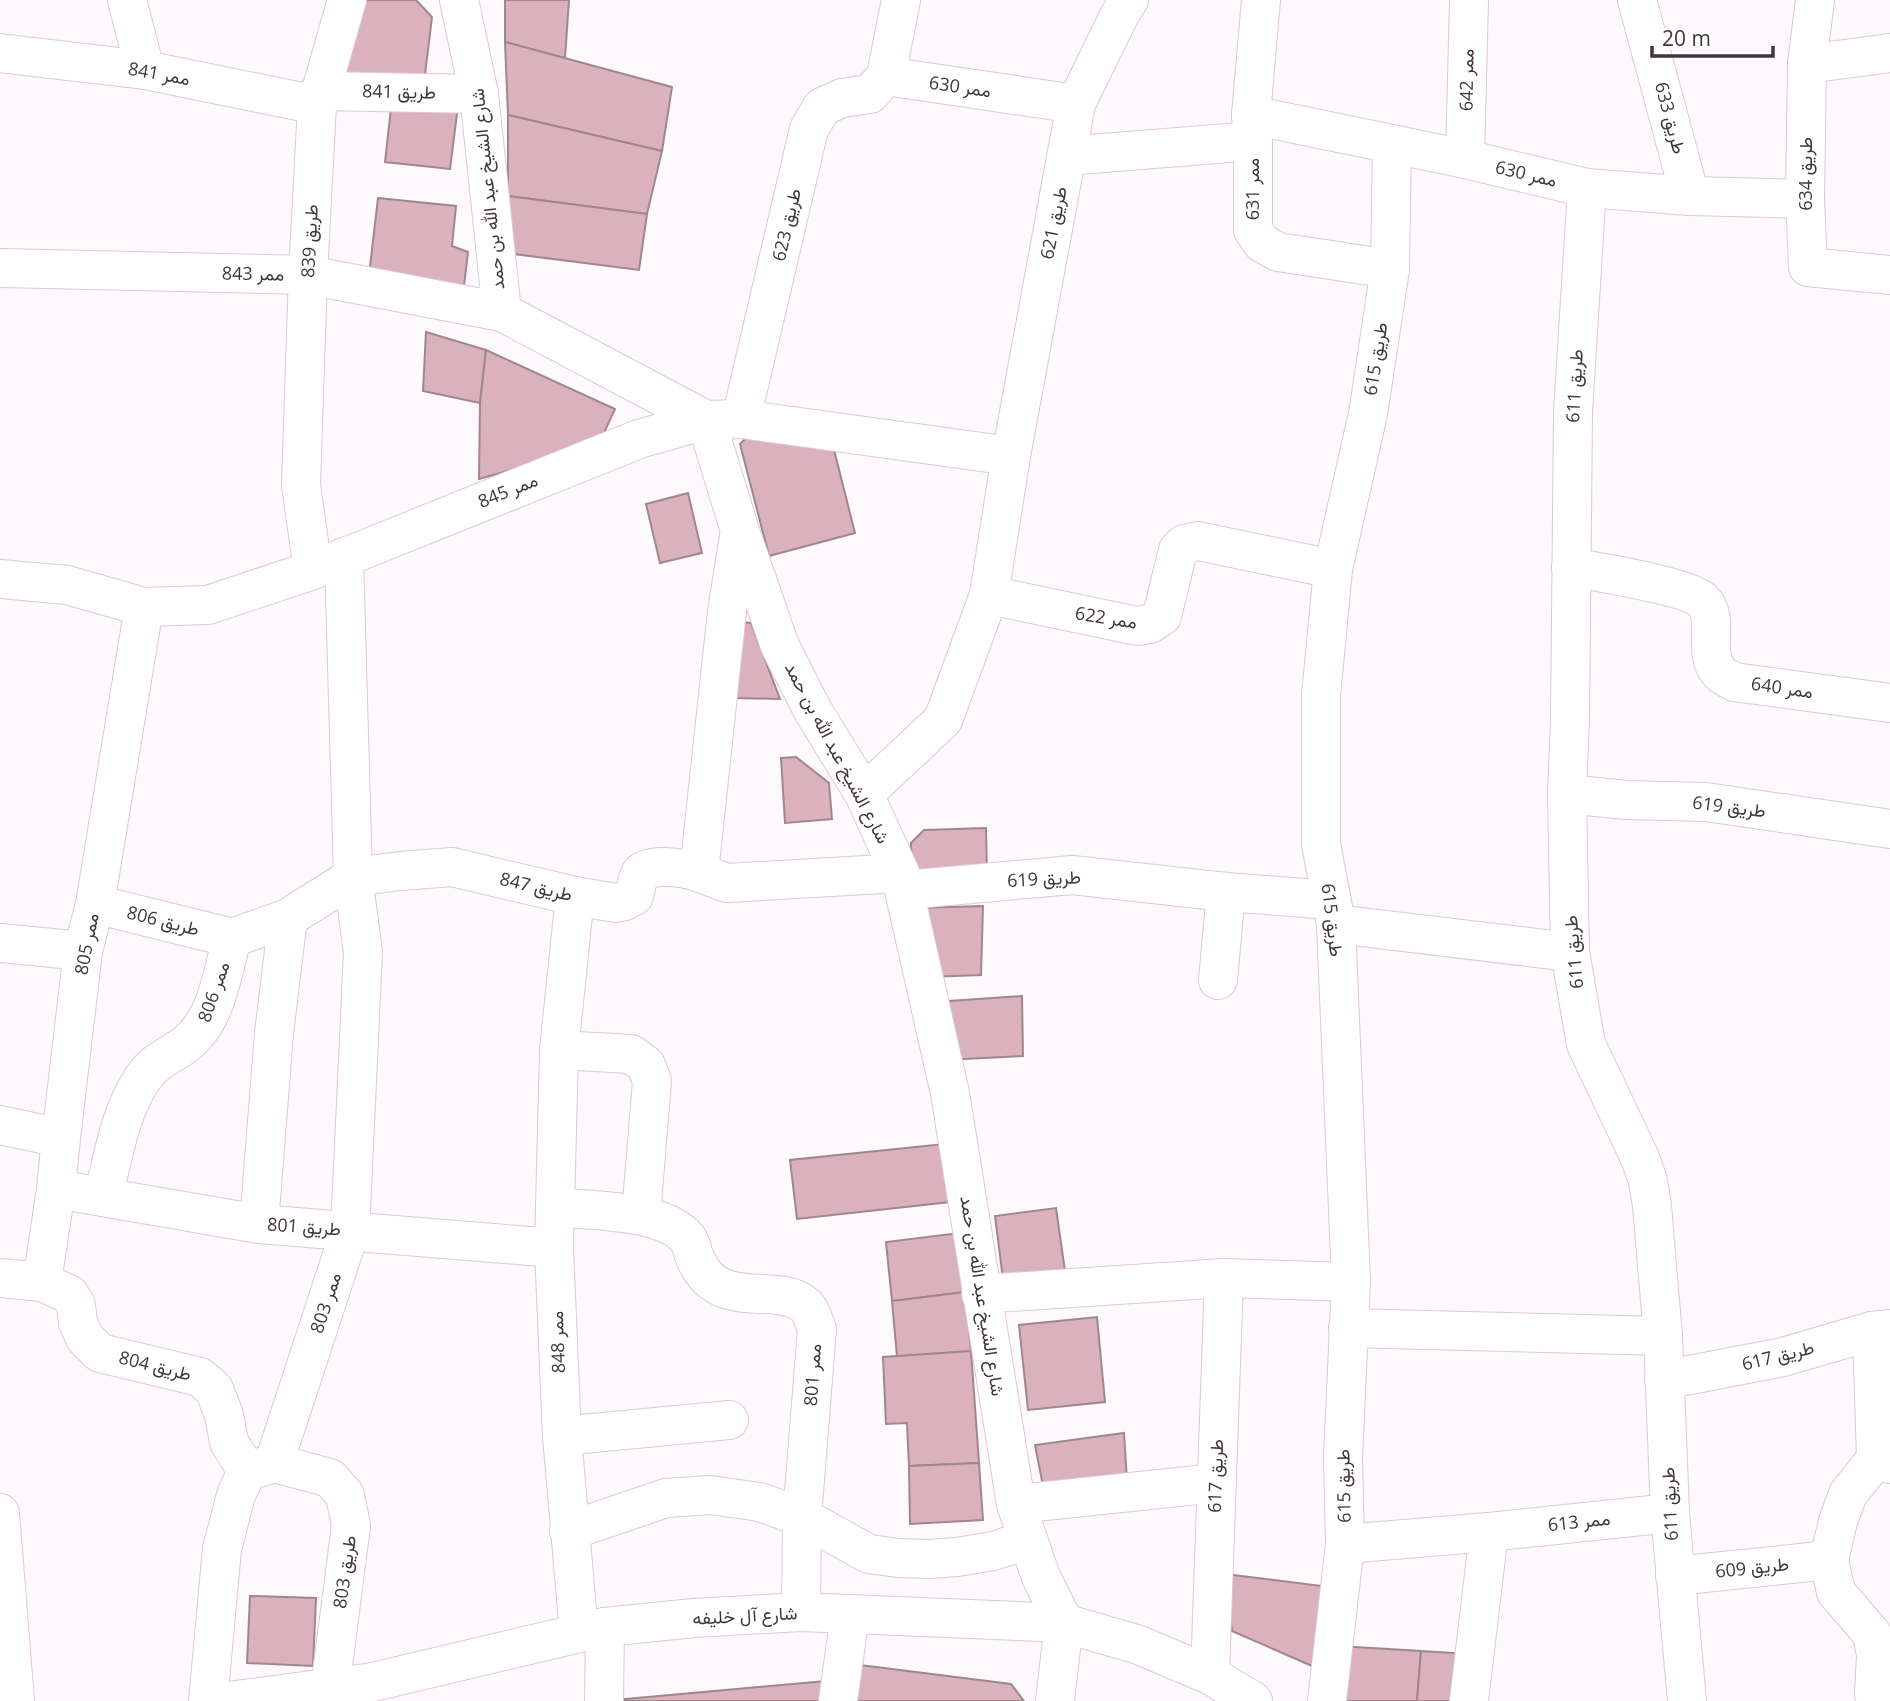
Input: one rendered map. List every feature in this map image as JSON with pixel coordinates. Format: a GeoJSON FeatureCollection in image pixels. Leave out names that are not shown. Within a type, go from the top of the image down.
{"type":"FeatureCollection","features":[{"type":"Feature","properties":{"kind":"street"},"geometry":{"type":"LineString","coordinates":[[127,0],[145,70]]}},
{"type":"Feature","properties":{"kind":"street","name":"طريق 839"},"geometry":{"type":"LineString","coordinates":[[329,563],[301,485],[308,275],[318,98],[347,0]]}},
{"type":"Feature","properties":{"kind":"street","name":"شارع الشيخ عبد الله بن حمد"},"geometry":{"type":"LineString","coordinates":[[459,0],[479,94],[502,312],[724,419],[740,531],[780,646],[813,711],[863,793],[902,882],[950,1093],[1016,1504],[1041,1577],[1064,1623]]}},
{"type":"Feature","properties":{"kind":"street"},"geometry":{"type":"LineString","coordinates":[[886,76],[901,0]]}},
{"type":"Feature","properties":{"kind":"street","name":"طريق 621"},"geometry":{"type":"LineString","coordinates":[[863,793],[943,720],[989,595],[1011,456],[1076,104],[1129,0]]}},
{"type":"Feature","properties":{"kind":"street","name":"ممر 631"},"geometry":{"type":"LineString","coordinates":[[1261,0],[1252,128],[1253,230],[1262,243],[1278,251],[1390,269]]}},
{"type":"Feature","properties":{"kind":"street","name":"ممر 642"},"geometry":{"type":"LineString","coordinates":[[1465,159],[1469,0]]}},
{"type":"Feature","properties":{"kind":"street","name":"طريق 633"},"geometry":{"type":"LineString","coordinates":[[1637,0],[1690,196]]}},
{"type":"Feature","properties":{"kind":"street","name":"طريق 634"},"geometry":{"type":"LineString","coordinates":[[1815,0],[1807,64],[1805,199],[1808,267],[1890,275]]}},
{"type":"Feature","properties":{"kind":"street","name":"ممر 841"},"geometry":{"type":"LineString","coordinates":[[0,53],[145,70],[318,98]]}},
{"type":"Feature","properties":{"kind":"street"},"geometry":{"type":"LineString","coordinates":[[1807,64],[1890,53]]}},
{"type":"Feature","properties":{"kind":"street","name":"ممر 630"},"geometry":{"type":"LineString","coordinates":[[886,76],[1076,104]]}},
{"type":"Feature","properties":{"kind":"street","name":"طريق 623"},"geometry":{"type":"LineString","coordinates":[[724,419],[809,130],[821,107],[842,98],[870,94],[886,76]]}},
{"type":"Feature","properties":{"kind":"street","name":"طريق 841"},"geometry":{"type":"LineString","coordinates":[[318,98],[479,94]]}},
{"type":"Feature","properties":{"kind":"street","name":"ممر 630"},"geometry":{"type":"LineString","coordinates":[[1066,156],[1252,128],[1392,144],[1587,188],[1690,196],[1805,199]]}},
{"type":"Feature","properties":{"kind":"street","name":"طريق 615"},"geometry":{"type":"LineString","coordinates":[[1327,1701],[1345,1544],[1343,1457],[1351,1282],[1333,912],[1321,844],[1321,696],[1333,569],[1368,414],[1390,269],[1392,144]]}},
{"type":"Feature","properties":{"kind":"street","name":"طريق 611"},"geometry":{"type":"LineString","coordinates":[[1587,188],[1573,412],[1567,794],[1570,952],[1586,1044],[1640,1158],[1653,1206],[1663,1336],[1670,1513],[1687,1701]]}},
{"type":"Feature","properties":{"kind":"street","name":"ممر 843"},"geometry":{"type":"LineString","coordinates":[[0,268],[308,275],[502,312]]}},
{"type":"Feature","properties":{"kind":"street"},"geometry":{"type":"LineString","coordinates":[[724,419],[1011,456]]}},
{"type":"Feature","properties":{"kind":"street","name":"ممر 845"},"geometry":{"type":"LineString","coordinates":[[0,579],[67,585],[144,607],[208,605],[329,563],[639,439],[724,419]]}},
{"type":"Feature","properties":{"kind":"street"},"geometry":{"type":"LineString","coordinates":[[699,872],[727,611],[740,531]]}},
{"type":"Feature","properties":{"kind":"street","name":"ممر 622"},"geometry":{"type":"LineString","coordinates":[[989,595],[1137,626],[1150,624],[1162,615],[1178,550],[1184,544],[1198,541],[1333,569]]}},
{"type":"Feature","properties":{"kind":"street","name":"ممر 803"},"geometry":{"type":"LineString","coordinates":[[208,1701],[222,1549],[236,1495],[260,1467],[350,1231],[363,952],[353,877],[329,563]]}},
{"type":"Feature","properties":{"kind":"street","name":"ممر 640"},"geometry":{"type":"LineString","coordinates":[[1571,567],[1686,591],[1703,601],[1710,616],[1712,659],[1720,674],[1734,681],[1890,703]]}},
{"type":"Feature","properties":{"kind":"street","name":"ممر 805"},"geometry":{"type":"LineString","coordinates":[[42,1282],[56,1189],[83,951],[95,904],[144,607]]}},
{"type":"Feature","properties":{"kind":"street","name":"طريق 619"},"geometry":{"type":"LineString","coordinates":[[1567,794],[1626,800],[1706,802],[1890,829]]}},
{"type":"Feature","properties":{"kind":"street","name":"طريق 847"},"geometry":{"type":"LineString","coordinates":[[353,877],[452,867],[616,903],[634,896],[641,873],[647,867],[699,872],[727,883],[902,882]]}},
{"type":"Feature","properties":{"kind":"street","name":"طريق 619"},"geometry":{"type":"LineString","coordinates":[[902,882],[1072,875],[1226,892],[1570,952]]}},
{"type":"Feature","properties":{"kind":"street","name":"ممر 806"},"geometry":{"type":"LineString","coordinates":[[103,1197],[128,1102],[158,1061],[186,1045],[203,1028],[214,1004],[232,938],[288,918],[353,877]]}},
{"type":"Feature","properties":{"kind":"street"},"geometry":{"type":"LineString","coordinates":[[1218,980],[1226,892]]}},
{"type":"Feature","properties":{"kind":"street","name":"ممر 848"},"geometry":{"type":"LineString","coordinates":[[575,896],[559,1050],[554,1248],[569,1531],[592,1630],[604,1701]]}},
{"type":"Feature","properties":{"kind":"street","name":"طريق 806"},"geometry":{"type":"LineString","coordinates":[[95,904],[232,938]]}},
{"type":"Feature","properties":{"kind":"street"},"geometry":{"type":"LineString","coordinates":[[259,1224],[274,1033],[288,918]]}},
{"type":"Feature","properties":{"kind":"street"},"geometry":{"type":"LineString","coordinates":[[0,943],[83,951]]}},
{"type":"Feature","properties":{"kind":"street"},"geometry":{"type":"LineString","coordinates":[[559,1050],[631,1054],[646,1065],[652,1081],[641,1215]]}},
{"type":"Feature","properties":{"kind":"street"},"geometry":{"type":"LineString","coordinates":[[0,1125],[61,1138]]}},
{"type":"Feature","properties":{"kind":"street","name":"طريق 801"},"geometry":{"type":"LineString","coordinates":[[56,1189],[259,1224],[554,1248]]}},
{"type":"Feature","properties":{"kind":"street","name":"ممر 801"},"geometry":{"type":"LineString","coordinates":[[555,1208],[641,1215],[671,1225],[689,1239],[706,1279],[724,1289],[748,1295],[789,1295],[807,1306],[817,1329],[802,1517],[801,1612]]}},
{"type":"Feature","properties":{"kind":"street"},"geometry":{"type":"LineString","coordinates":[[0,1278],[42,1282]]}},
{"type":"Feature","properties":{"kind":"street"},"geometry":{"type":"LineString","coordinates":[[981,1294],[1224,1278],[1351,1282]]}},
{"type":"Feature","properties":{"kind":"street","name":"طريق 617"},"geometry":{"type":"LineString","coordinates":[[1210,1675],[1224,1278]]}},
{"type":"Feature","properties":{"kind":"street","name":"طريق 804"},"geometry":{"type":"LineString","coordinates":[[42,1282],[69,1294],[76,1305],[78,1323],[85,1338],[100,1353],[200,1377],[214,1389],[224,1415],[229,1442],[260,1467]]}},
{"type":"Feature","properties":{"kind":"street"},"geometry":{"type":"LineString","coordinates":[[1348,1328],[1663,1336]]}},
{"type":"Feature","properties":{"kind":"street"},"geometry":{"type":"LineString","coordinates":[[1871,1695],[1876,1655],[1872,1633],[1836,1592],[1829,1560],[1838,1521],[1848,1494],[1883,1462],[1881,1330]]}},
{"type":"Feature","properties":{"kind":"street","name":"طريق 617"},"geometry":{"type":"LineString","coordinates":[[1664,1380],[1783,1357],[1881,1330]]}},
{"type":"Feature","properties":{"kind":"street"},"geometry":{"type":"LineString","coordinates":[[562,1436],[729,1420]]}},
{"type":"Feature","properties":{"kind":"street","name":"طريق 803"},"geometry":{"type":"LineString","coordinates":[[260,1467],[330,1478],[345,1495],[351,1526],[330,1688]]}},
{"type":"Feature","properties":{"kind":"street"},"geometry":{"type":"LineString","coordinates":[[1016,1504],[1216,1483]]}},
{"type":"Feature","properties":{"kind":"street"},"geometry":{"type":"LineString","coordinates":[[569,1531],[666,1498],[710,1495],[760,1502],[802,1517],[869,1554],[898,1558],[957,1557],[993,1551],[1027,1540]]}},
{"type":"Feature","properties":{"kind":"street"},"geometry":{"type":"LineString","coordinates":[[0,1513],[15,1701]]}},
{"type":"Feature","properties":{"kind":"street","name":"ممر 613"},"geometry":{"type":"LineString","coordinates":[[1345,1544],[1670,1513]]}},
{"type":"Feature","properties":{"kind":"street"},"geometry":{"type":"LineString","coordinates":[[1469,1701],[1489,1532]]}},
{"type":"Feature","properties":{"kind":"street","name":"طريق 609"},"geometry":{"type":"LineString","coordinates":[[1675,1576],[1829,1560]]}},
{"type":"Feature","properties":{"kind":"street","name":"شارع آل خليفه"},"geometry":{"type":"LineString","coordinates":[[229,1701],[330,1688],[374,1691],[592,1630],[694,1618],[801,1612],[1064,1623],[1139,1645],[1210,1675],[1253,1701]]}},
{"type":"Feature","properties":{"kind":"street"},"geometry":{"type":"LineString","coordinates":[[838,1701],[850,1615]]}},
{"type":"Feature","properties":{"kind":"street"},"geometry":{"type":"LineString","coordinates":[[1055,1701],[1064,1623]]}},
{"type":"Feature","properties":{"kind":"building"},"geometry":{"type":"Polygon","coordinates":[[[355,0],[416,0],[432,17],[423,91],[325,86],[355,0]]]}},
{"type":"Feature","properties":{"kind":"building"},"geometry":{"type":"Polygon","coordinates":[[[505,0],[569,0],[565,58],[505,42],[505,0]]]}},
{"type":"Feature","properties":{"kind":"building"},"geometry":{"type":"Polygon","coordinates":[[[505,42],[672,87],[662,151],[508,115],[505,42]]]}},
{"type":"Feature","properties":{"kind":"building"},"geometry":{"type":"Polygon","coordinates":[[[392,99],[458,106],[450,169],[385,162],[392,99]]]}},
{"type":"Feature","properties":{"kind":"building"},"geometry":{"type":"Polygon","coordinates":[[[508,115],[662,151],[647,214],[508,196],[508,115]]]}},
{"type":"Feature","properties":{"kind":"building"},"geometry":{"type":"Polygon","coordinates":[[[508,196],[647,214],[639,270],[514,254],[508,196]]]}},
{"type":"Feature","properties":{"kind":"building"},"geometry":{"type":"Polygon","coordinates":[[[378,198],[456,206],[452,246],[468,252],[464,286],[369,275],[378,198]]]}},
{"type":"Feature","properties":{"kind":"building"},"geometry":{"type":"Polygon","coordinates":[[[426,332],[486,350],[480,403],[423,391],[426,332]]]}},
{"type":"Feature","properties":{"kind":"building"},"geometry":{"type":"Polygon","coordinates":[[[486,350],[615,409],[598,446],[479,479],[480,403],[486,350]]]}},
{"type":"Feature","properties":{"kind":"building"},"geometry":{"type":"Polygon","coordinates":[[[754,430],[832,442],[855,533],[769,556],[740,444],[754,430]]]}},
{"type":"Feature","properties":{"kind":"building"},"geometry":{"type":"Polygon","coordinates":[[[688,493],[702,553],[660,563],[646,504],[688,493]]]}},
{"type":"Feature","properties":{"kind":"building"},"geometry":{"type":"Polygon","coordinates":[[[738,622],[751,623],[780,699],[734,698],[738,622]]]}},
{"type":"Feature","properties":{"kind":"building"},"geometry":{"type":"Polygon","coordinates":[[[796,757],[829,783],[832,819],[785,823],[781,758],[796,757]]]}},
{"type":"Feature","properties":{"kind":"building"},"geometry":{"type":"Polygon","coordinates":[[[986,828],[987,876],[912,878],[911,843],[924,830],[986,828]]]}},
{"type":"Feature","properties":{"kind":"building"},"geometry":{"type":"Polygon","coordinates":[[[983,906],[981,975],[928,977],[915,908],[983,906]]]}},
{"type":"Feature","properties":{"kind":"building"},"geometry":{"type":"Polygon","coordinates":[[[1022,996],[1023,1056],[946,1060],[935,1002],[1022,996]]]}},
{"type":"Feature","properties":{"kind":"building"},"geometry":{"type":"Polygon","coordinates":[[[944,1144],[950,1202],[797,1219],[790,1160],[944,1144]]]}},
{"type":"Feature","properties":{"kind":"building"},"geometry":{"type":"Polygon","coordinates":[[[1056,1208],[1066,1278],[1004,1287],[995,1216],[1056,1208]]]}},
{"type":"Feature","properties":{"kind":"building"},"geometry":{"type":"Polygon","coordinates":[[[959,1233],[965,1292],[892,1301],[886,1242],[959,1233]]]}},
{"type":"Feature","properties":{"kind":"building"},"geometry":{"type":"Polygon","coordinates":[[[965,1292],[971,1351],[897,1357],[892,1301],[965,1292]]]}},
{"type":"Feature","properties":{"kind":"building"},"geometry":{"type":"Polygon","coordinates":[[[1097,1317],[1105,1402],[1028,1410],[1019,1325],[1097,1317]]]}},
{"type":"Feature","properties":{"kind":"building"},"geometry":{"type":"Polygon","coordinates":[[[971,1351],[979,1463],[909,1466],[907,1423],[886,1424],[883,1357],[971,1351]]]}},
{"type":"Feature","properties":{"kind":"building"},"geometry":{"type":"Polygon","coordinates":[[[1124,1433],[1127,1481],[1043,1486],[1035,1445],[1124,1433]]]}},
{"type":"Feature","properties":{"kind":"building"},"geometry":{"type":"Polygon","coordinates":[[[979,1463],[983,1520],[910,1524],[909,1466],[979,1463]]]}},
{"type":"Feature","properties":{"kind":"building"},"geometry":{"type":"Polygon","coordinates":[[[1225,1574],[1322,1586],[1312,1666],[1232,1631],[1225,1574]]]}},
{"type":"Feature","properties":{"kind":"building"},"geometry":{"type":"Polygon","coordinates":[[[250,1596],[316,1598],[313,1666],[247,1663],[250,1596]]]}},
{"type":"Feature","properties":{"kind":"building"},"geometry":{"type":"Polygon","coordinates":[[[1338,1646],[1421,1651],[1417,1701],[1334,1701],[1338,1646]]]}},
{"type":"Feature","properties":{"kind":"building"},"geometry":{"type":"Polygon","coordinates":[[[1421,1651],[1468,1654],[1464,1701],[1417,1701],[1421,1651]]]}},
{"type":"Feature","properties":{"kind":"building"},"geometry":{"type":"Polygon","coordinates":[[[852,1664],[1011,1684],[1024,1701],[848,1701],[852,1664]]]}},
{"type":"Feature","properties":{"kind":"building"},"geometry":{"type":"Polygon","coordinates":[[[836,1680],[833,1701],[615,1701],[615,1700],[836,1680]]]}}]}
